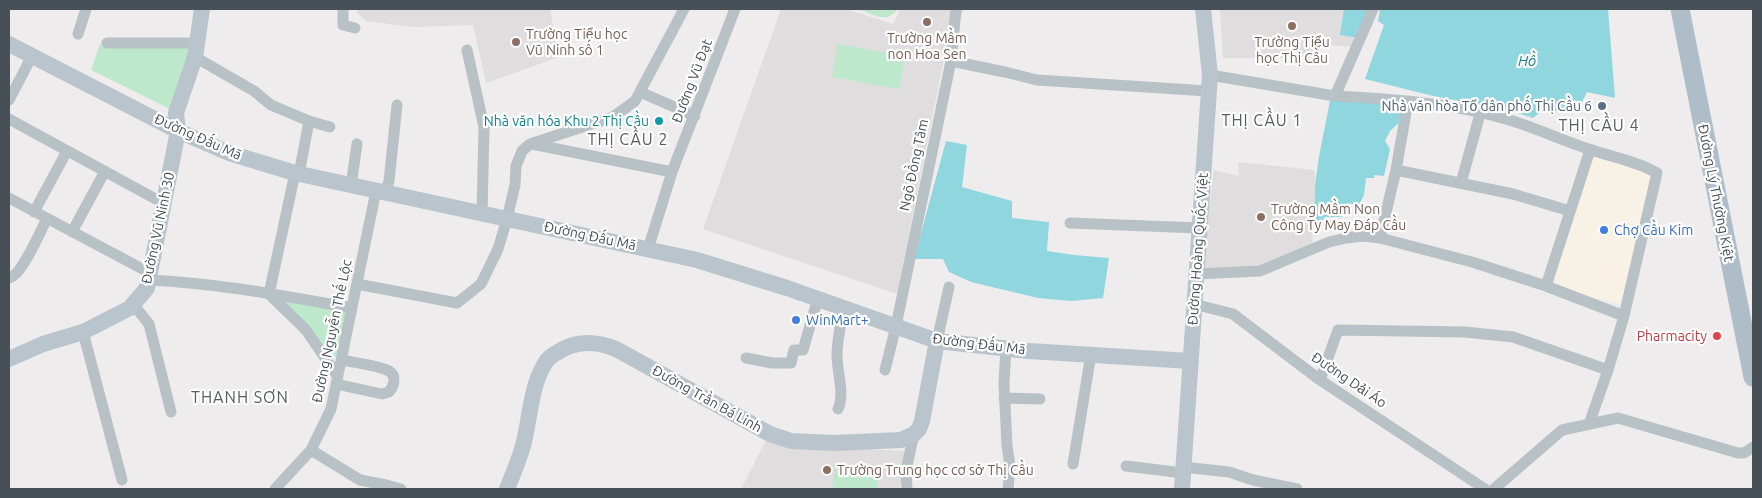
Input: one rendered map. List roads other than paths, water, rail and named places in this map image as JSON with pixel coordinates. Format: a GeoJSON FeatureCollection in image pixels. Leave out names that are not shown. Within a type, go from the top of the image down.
{"type":"FeatureCollection","features":[{"type":"Feature","properties":{"kind":"main road","name":"Đường Lý Thường Kiệt"},"geometry":{"type":"LineString","coordinates":[[1680,9],[1753,377]]}},
{"type":"Feature","properties":{"kind":"street"},"geometry":{"type":"LineString","coordinates":[[78,34],[86,9]]}},
{"type":"Feature","properties":{"kind":"street","name":"Đường Vũ Ninh 30"},"geometry":{"type":"LineString","coordinates":[[9,359],[43,344],[83,332],[130,308],[147,288],[178,130],[176,113],[196,50],[202,9]]}},
{"type":"Feature","properties":{"kind":"street"},"geometry":{"type":"LineString","coordinates":[[343,9],[343,25],[355,28]]}},
{"type":"Feature","properties":{"kind":"street"},"geometry":{"type":"LineString","coordinates":[[357,284],[456,303],[481,284],[498,249],[515,185],[516,166],[522,151],[530,144],[613,117],[635,101],[684,9]]}},
{"type":"Feature","properties":{"kind":"street","name":"Đường Vũ Đạt"},"geometry":{"type":"LineString","coordinates":[[648,249],[672,172],[735,9]]}},
{"type":"Feature","properties":{"kind":"street","name":"Ngõ Đồng Tâm"},"geometry":{"type":"LineString","coordinates":[[885,370],[896,326],[951,61],[956,9]]}},
{"type":"Feature","properties":{"kind":"street","name":"Đường Hoàng Quốc Việt"},"geometry":{"type":"LineString","coordinates":[[1182,477],[1209,83],[1203,9]]}},
{"type":"Feature","properties":{"kind":"street"},"geometry":{"type":"LineString","coordinates":[[1335,96],[1373,9]]}},
{"type":"Feature","properties":{"kind":"street"},"geometry":{"type":"LineString","coordinates":[[107,43],[196,50],[271,105],[330,127]]}},
{"type":"Feature","properties":{"kind":"street","name":"Đường Đấu Mã"},"geometry":{"type":"LineString","coordinates":[[9,44],[178,130],[229,153],[297,174],[648,249],[718,266],[818,298],[937,341],[1029,351],[1190,361]]}},
{"type":"Feature","properties":{"kind":"street"},"geometry":{"type":"LineString","coordinates":[[467,50],[484,127],[482,214]]}},
{"type":"Feature","properties":{"kind":"street"},"geometry":{"type":"LineString","coordinates":[[9,100],[32,56]]}},
{"type":"Feature","properties":{"kind":"street"},"geometry":{"type":"LineString","coordinates":[[951,61],[1037,80],[1209,83],[1335,96],[1408,101],[1506,119],[1590,150],[1649,168],[1658,173],[1624,316],[1589,424]]}},
{"type":"Feature","properties":{"kind":"street"},"geometry":{"type":"LineString","coordinates":[[640,92],[695,116]]}},
{"type":"Feature","properties":{"kind":"street"},"geometry":{"type":"LineString","coordinates":[[1380,238],[1396,170],[1408,101]]}},
{"type":"Feature","properties":{"kind":"street","name":"Đường Nguyễn Thế Lộc"},"geometry":{"type":"LineString","coordinates":[[283,487],[311,450],[331,409],[357,284],[381,192],[388,182],[397,105]]}},
{"type":"Feature","properties":{"kind":"street"},"geometry":{"type":"LineString","coordinates":[[1461,183],[1480,114]]}},
{"type":"Feature","properties":{"kind":"street"},"geometry":{"type":"LineString","coordinates":[[9,119],[163,203]]}},
{"type":"Feature","properties":{"kind":"street"},"geometry":{"type":"LineString","coordinates":[[269,294],[309,120]]}},
{"type":"Feature","properties":{"kind":"street"},"geometry":{"type":"LineString","coordinates":[[351,186],[358,144]]}},
{"type":"Feature","properties":{"kind":"street"},"geometry":{"type":"LineString","coordinates":[[530,144],[672,172]]}},
{"type":"Feature","properties":{"kind":"street"},"geometry":{"type":"LineString","coordinates":[[1546,286],[1590,150]]}},
{"type":"Feature","properties":{"kind":"street"},"geometry":{"type":"LineString","coordinates":[[34,212],[67,151]]}},
{"type":"Feature","properties":{"kind":"street"},"geometry":{"type":"LineString","coordinates":[[1396,170],[1513,194],[1570,211]]}},
{"type":"Feature","properties":{"kind":"street"},"geometry":{"type":"LineString","coordinates":[[72,232],[105,172]]}},
{"type":"Feature","properties":{"kind":"street"},"geometry":{"type":"LineString","coordinates":[[9,198],[149,276],[205,283],[352,308]]}},
{"type":"Feature","properties":{"kind":"street"},"geometry":{"type":"LineString","coordinates":[[9,278],[13,278],[21,269],[47,218]]}},
{"type":"Feature","properties":{"kind":"street"},"geometry":{"type":"LineString","coordinates":[[1070,223],[1199,228]]}},
{"type":"Feature","properties":{"kind":"street"},"geometry":{"type":"LineString","coordinates":[[1196,274],[1260,271],[1329,242],[1363,236],[1380,238],[1472,262],[1546,286],[1624,316]]}},
{"type":"Feature","properties":{"kind":"street"},"geometry":{"type":"LineString","coordinates":[[907,489],[906,470],[914,434],[919,429],[922,421],[949,287]]}},
{"type":"Feature","properties":{"kind":"street"},"geometry":{"type":"LineString","coordinates":[[269,294],[306,330],[337,381],[382,394],[389,392],[393,385],[393,376],[388,370],[342,360]]}},
{"type":"Feature","properties":{"kind":"street"},"geometry":{"type":"LineString","coordinates":[[746,358],[772,363],[791,364],[794,350],[803,350],[818,298]]}},
{"type":"Feature","properties":{"kind":"street"},"geometry":{"type":"LineString","coordinates":[[133,304],[149,324],[171,412]]}},
{"type":"Feature","properties":{"kind":"street","name":"Đường Dải Áo"},"geometry":{"type":"LineString","coordinates":[[1194,304],[1233,314],[1320,380],[1485,489]]}},
{"type":"Feature","properties":{"kind":"street"},"geometry":{"type":"LineString","coordinates":[[838,409],[842,400],[838,374],[838,339],[844,308]]}},
{"type":"Feature","properties":{"kind":"street"},"geometry":{"type":"LineString","coordinates":[[1320,380],[1338,330],[1466,332],[1513,337],[1608,370]]}},
{"type":"Feature","properties":{"kind":"street"},"geometry":{"type":"LineString","coordinates":[[83,332],[122,480]]}},
{"type":"Feature","properties":{"kind":"street","name":"Đường Trần Bá Linh"},"geometry":{"type":"LineString","coordinates":[[507,489],[523,445],[536,384],[544,365],[555,353],[578,343],[596,344],[616,349],[770,434],[791,441],[834,443],[889,441],[906,438],[914,434]]}},
{"type":"Feature","properties":{"kind":"street"},"geometry":{"type":"LineString","coordinates":[[1006,348],[1004,398],[1010,466],[1008,489]]}},
{"type":"Feature","properties":{"kind":"street"},"geometry":{"type":"LineString","coordinates":[[1073,464],[1091,354]]}},
{"type":"Feature","properties":{"kind":"street"},"geometry":{"type":"LineString","coordinates":[[1004,398],[1040,400]]}},
{"type":"Feature","properties":{"kind":"street"},"geometry":{"type":"LineString","coordinates":[[1494,489],[1562,430],[1618,418],[1738,453],[1744,453],[1753,447]]}},
{"type":"Feature","properties":{"kind":"street"},"geometry":{"type":"LineString","coordinates":[[311,450],[360,480],[386,484],[401,489]]}},
{"type":"Feature","properties":{"kind":"street"},"geometry":{"type":"LineString","coordinates":[[1126,466],[1182,477],[1229,472],[1253,480],[1297,489]]}},
{"type":"Feature","properties":{"kind":"water"},"geometry":{"type":"Polygon","coordinates":[[[1344,9],[1371,9],[1359,38],[1340,35],[1344,9]]]}},
{"type":"Feature","properties":{"kind":"water","name":"Hồ"},"geometry":{"type":"Polygon","coordinates":[[[1380,9],[1608,9],[1615,98],[1587,92],[1580,106],[1566,110],[1542,111],[1533,118],[1512,111],[1433,96],[1365,79],[1384,25],[1378,21],[1380,9]]]}},
{"type":"Feature","properties":{"kind":"water"},"geometry":{"type":"Polygon","coordinates":[[[1330,100],[1404,103],[1402,120],[1390,131],[1385,141],[1390,149],[1384,176],[1374,175],[1374,178],[1366,178],[1364,195],[1359,205],[1346,203],[1342,217],[1325,217],[1322,221],[1315,222],[1316,177],[1330,100]]]}},
{"type":"Feature","properties":{"kind":"water"},"geometry":{"type":"Polygon","coordinates":[[[946,141],[967,145],[962,187],[1012,201],[1012,218],[1049,222],[1047,251],[1109,258],[1103,298],[1071,301],[1038,298],[971,282],[949,272],[943,259],[914,259],[946,141]]]}},
{"type":"Feature","properties":{"kind":"place","name":"Trường Mầm non Hoa Sen"},"geometry":{"type":"Point","coordinates":[927,22]}},
{"type":"Feature","properties":{"kind":"place","name":"Trường Tiểu học Thị Cầu"},"geometry":{"type":"Point","coordinates":[1292,26]}},
{"type":"Feature","properties":{"kind":"place","name":"Trường Tiểu học Vũ Ninh số 1"},"geometry":{"type":"Point","coordinates":[516,42]}},
{"type":"Feature","properties":{"kind":"place","name":"Nhà văn hòa Tổ dân phố Thị Cầu 6"},"geometry":{"type":"Point","coordinates":[1602,106]}},
{"type":"Feature","properties":{"kind":"place","name":"Nhà văn hóa Khu 2 Thị Cầu"},"geometry":{"type":"Point","coordinates":[659,121]}},
{"type":"Feature","properties":{"kind":"place","name":"Trường Mầm Non Công Ty May Đáp Cầu"},"geometry":{"type":"Point","coordinates":[1261,217]}},
{"type":"Feature","properties":{"kind":"place","name":"Chợ Cầu Kim"},"geometry":{"type":"Point","coordinates":[1604,230]}},
{"type":"Feature","properties":{"kind":"place","name":"WinMart+"},"geometry":{"type":"Point","coordinates":[796,320]}},
{"type":"Feature","properties":{"kind":"place","name":"Pharmacity"},"geometry":{"type":"Point","coordinates":[1717,336]}},
{"type":"Feature","properties":{"kind":"place","name":"Trường Trung học cơ sở Thị Cầu"},"geometry":{"type":"Point","coordinates":[827,470]}},
{"type":"Feature","properties":{"kind":"district","name":"THỊ CẦU 1"},"geometry":{"type":"Point","coordinates":[1262,121]}},
{"type":"Feature","properties":{"kind":"district","name":"THỊ CẦU 4"},"geometry":{"type":"Point","coordinates":[1599,126]}},
{"type":"Feature","properties":{"kind":"district","name":"THỊ CẦU 2"},"geometry":{"type":"Point","coordinates":[628,140]}},
{"type":"Feature","properties":{"kind":"district","name":"THANH SƠN"},"geometry":{"type":"Point","coordinates":[240,398]}}]}
